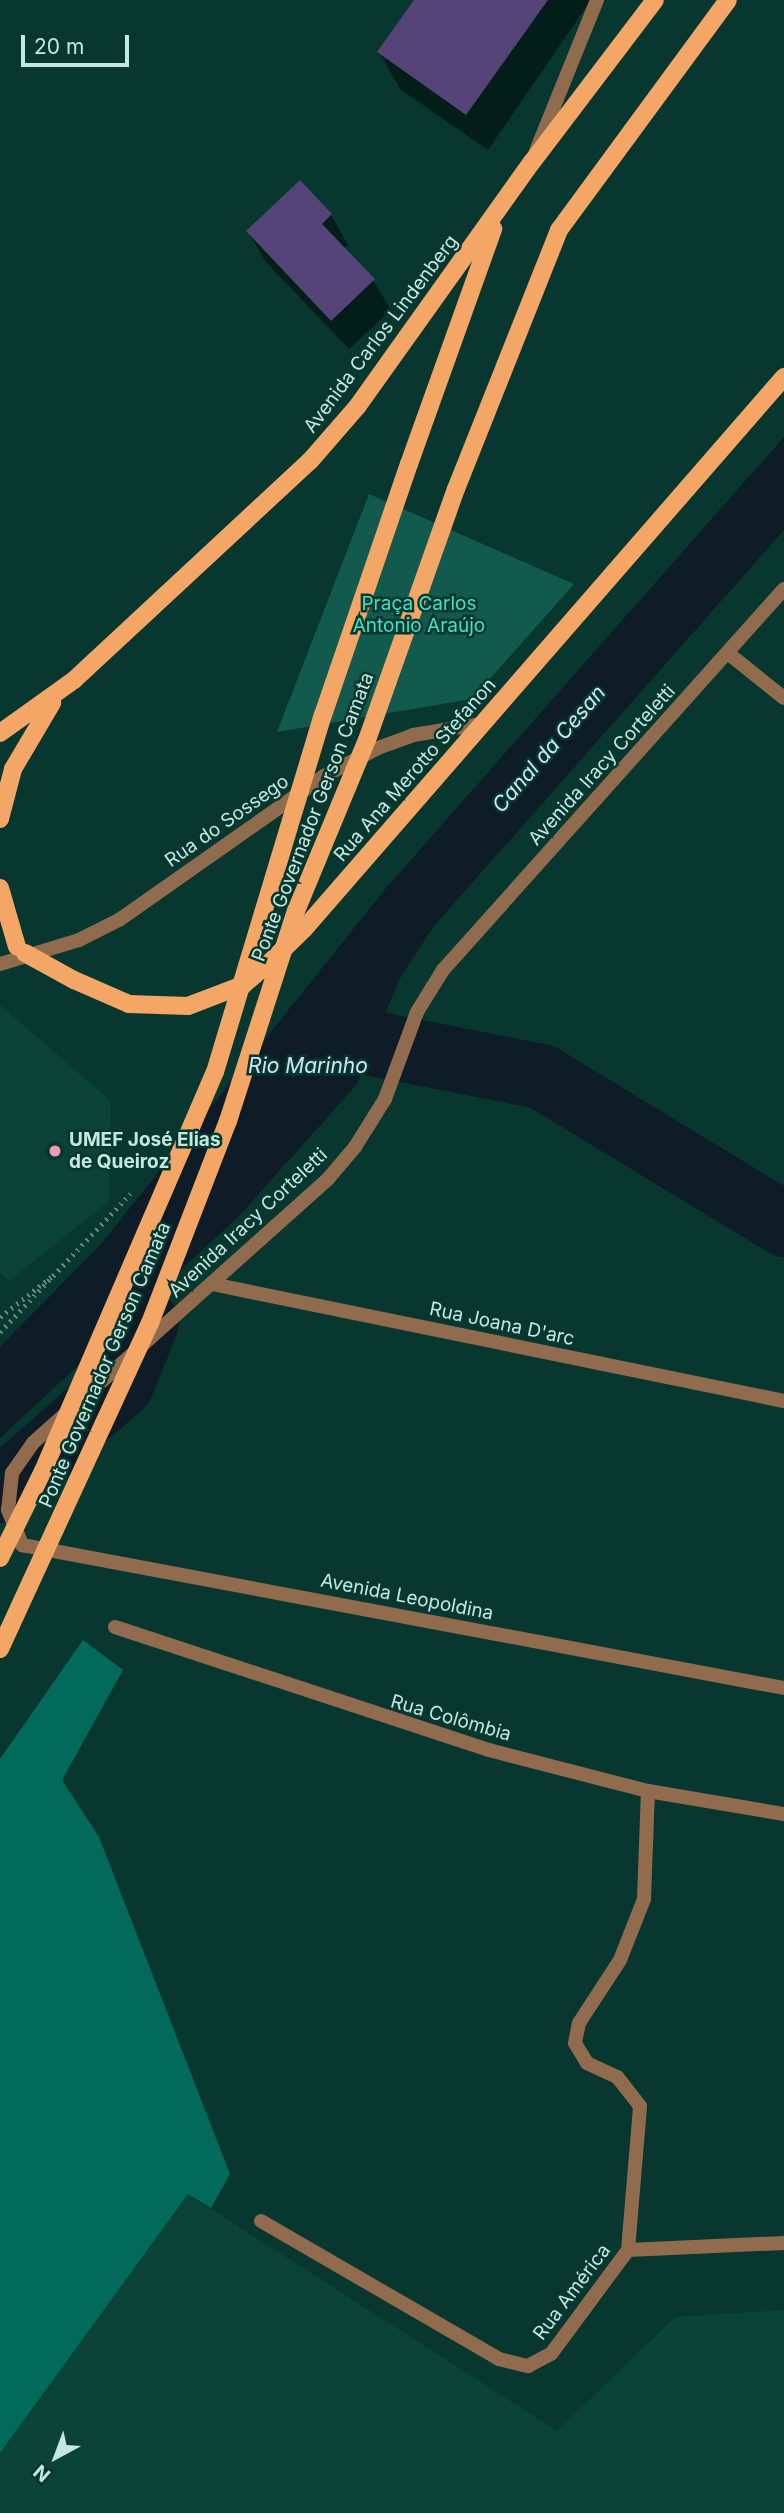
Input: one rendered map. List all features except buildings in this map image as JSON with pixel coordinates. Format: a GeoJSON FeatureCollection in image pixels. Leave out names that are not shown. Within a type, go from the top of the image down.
{"type":"FeatureCollection","features":[{"type":"Feature","properties":{"kind":"main road","name":"Avenida Carlos Lindenberg"},"geometry":{"type":"LineString","coordinates":[[0,733],[74,680],[310,461],[381,375],[532,162],[655,0]]}},
{"type":"Feature","properties":{"kind":"main road","name":"Ponte Governador Gerson Camata"},"geometry":{"type":"LineString","coordinates":[[0,1649],[150,1323],[228,1121],[296,911],[367,740],[456,489],[559,230],[582,192],[728,0]]}},
{"type":"Feature","properties":{"kind":"main road","name":"Ponte Governador Gerson Camata"},"geometry":{"type":"LineString","coordinates":[[0,1558],[43,1471],[215,1072],[323,715],[409,464],[492,231],[532,162]]}},
{"type":"Feature","properties":{"kind":"main road","name":"Rua Ana Merotto Stefanon"},"geometry":{"type":"LineString","coordinates":[[14,947],[74,980],[129,1004],[158,1008],[188,1006],[243,985],[304,929],[784,377]]}},
{"type":"Feature","properties":{"kind":"main road"},"geometry":{"type":"LineString","coordinates":[[0,819],[13,769],[28,736],[74,680]]}},
{"type":"Feature","properties":{"kind":"main road"},"geometry":{"type":"LineString","coordinates":[[0,888],[14,947]]}},
{"type":"Feature","properties":{"kind":"street"},"geometry":{"type":"LineString","coordinates":[[532,162],[597,0]]}},
{"type":"Feature","properties":{"kind":"street","name":"Avenida Iracy Corteletti"},"geometry":{"type":"LineString","coordinates":[[22,1545],[8,1510],[12,1473],[21,1456],[328,1179],[371,1124],[387,1090],[405,1039],[443,970],[729,654],[784,589]]}},
{"type":"Feature","properties":{"kind":"street"},"geometry":{"type":"LineString","coordinates":[[729,654],[784,698]]}},
{"type":"Feature","properties":{"kind":"street","name":"Rua do Sossego"},"geometry":{"type":"LineString","coordinates":[[0,964],[79,940],[119,920],[304,789],[378,748],[413,735],[482,724]]}},
{"type":"Feature","properties":{"kind":"street","name":"Rua Joana D'arc"},"geometry":{"type":"LineString","coordinates":[[212,1284],[784,1401]]}},
{"type":"Feature","properties":{"kind":"street","name":"Avenida Leopoldina"},"geometry":{"type":"LineString","coordinates":[[22,1545],[784,1688]]}},
{"type":"Feature","properties":{"kind":"street","name":"Rua Colômbia"},"geometry":{"type":"LineString","coordinates":[[115,1627],[369,1714],[648,1791],[784,1814]]}},
{"type":"Feature","properties":{"kind":"street"},"geometry":{"type":"LineString","coordinates":[[628,2250],[640,2106],[617,2077],[587,2063],[575,2043],[579,2023],[620,1960],[644,1899],[648,1791]]}},
{"type":"Feature","properties":{"kind":"street","name":"Rua América"},"geometry":{"type":"LineString","coordinates":[[261,2221],[499,2359],[528,2366],[551,2354],[628,2250],[784,2243]]}},
{"type":"Feature","properties":{"kind":"path"},"geometry":{"type":"LineString","coordinates":[[0,1332],[68,1264],[139,1184]]}},
{"type":"Feature","properties":{"kind":"path"},"geometry":{"type":"LineString","coordinates":[[0,1317],[68,1264]]}},
{"type":"Feature","properties":{"kind":"shaded area","name":"UMEF José Elias de Queiroz"},"geometry":{"type":"Polygon","coordinates":[[[0,1005],[111,1101],[109,1201],[9,1281],[0,1272],[0,1005]]]}},
{"type":"Feature","properties":{"kind":"shaded area"},"geometry":{"type":"Polygon","coordinates":[[[83,1640],[123,1670],[62,1780],[99,1837],[230,2174],[211,2208],[188,2194],[0,2453],[0,1759],[83,1640]]]}},
{"type":"Feature","properties":{"kind":"shaded area"},"geometry":{"type":"Polygon","coordinates":[[[188,2194],[557,2431],[675,2317],[784,2310],[784,2513],[0,2513],[0,2453],[188,2194]]]}},
{"type":"Feature","properties":{"kind":"green space","name":"Praça Carlos Antonio Araújo"},"geometry":{"type":"Polygon","coordinates":[[[369,494],[574,584],[472,699],[277,732],[369,494]]]}},
{"type":"Feature","properties":{"kind":"water","name":"Canal da Cesan"},"geometry":{"type":"Polygon","coordinates":[[[784,437],[784,530],[433,927],[399,980],[357,1084],[240,1215],[0,1438],[0,1347],[101,1244],[387,887],[784,437]]]}},
{"type":"Feature","properties":{"kind":"waterway","name":"Rio Marinho"},"geometry":{"type":"LineString","coordinates":[[352,1039],[541,1076],[784,1224]]}},
{"type":"Feature","properties":{"kind":"waterway","name":"Rio Marinho"},"geometry":{"type":"LineString","coordinates":[[0,1490],[121,1384],[146,1322]]}},
{"type":"Feature","properties":{"kind":"place","name":"UMEF José Elias de Queiroz"},"geometry":{"type":"Point","coordinates":[55,1151]}}]}
